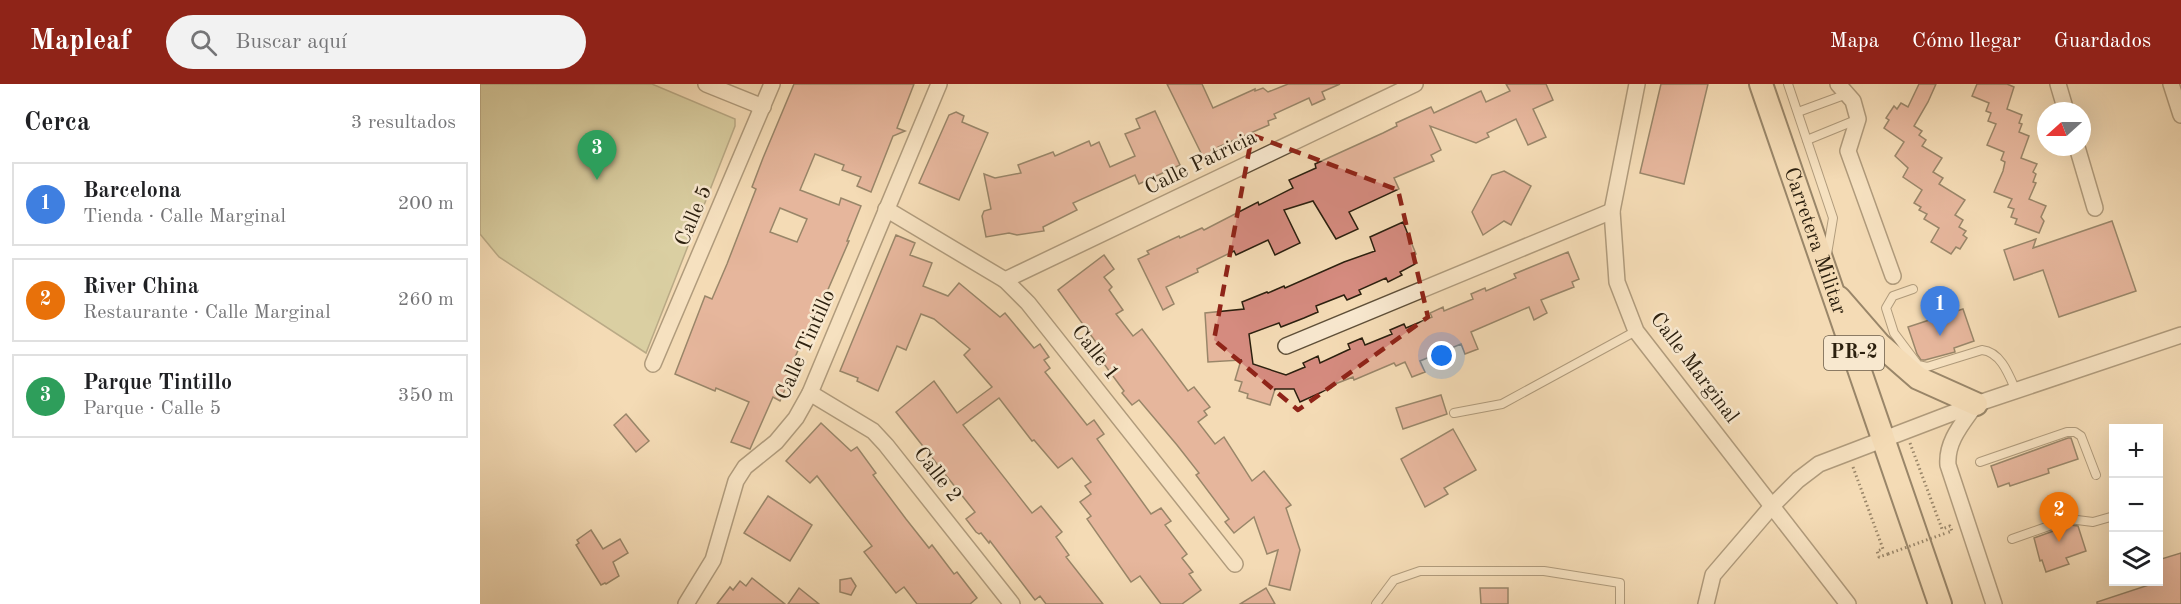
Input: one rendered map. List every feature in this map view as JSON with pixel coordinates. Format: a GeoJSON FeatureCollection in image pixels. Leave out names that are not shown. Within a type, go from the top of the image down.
{"type":"FeatureCollection","features":[{"type":"Feature","properties":{"kind":"main road","name":"Carretera Militar"},"geometry":{"type":"LineString","coordinates":[[1761,84],[1940,604]]}},
{"type":"Feature","properties":{"kind":"main road"},"geometry":{"type":"LineString","coordinates":[[1833,291],[1880,344],[1918,378],[1976,404]]}},
{"type":"Feature","properties":{"kind":"street"},"geometry":{"type":"LineString","coordinates":[[706,84],[763,107]]}},
{"type":"Feature","properties":{"kind":"street","name":"Calle 5"},"geometry":{"type":"LineString","coordinates":[[653,364],[772,84]]}},
{"type":"Feature","properties":{"kind":"street","name":"Calle Tintillo"},"geometry":{"type":"LineString","coordinates":[[686,604],[713,560],[735,481],[745,467],[776,442],[796,418],[810,393],[939,84]]}},
{"type":"Feature","properties":{"kind":"street","name":"Calle Marginal"},"geometry":{"type":"LineString","coordinates":[[1637,84],[1612,211],[1617,282],[1636,331],[1848,604]]}},
{"type":"Feature","properties":{"kind":"street"},"geometry":{"type":"LineString","coordinates":[[2058,84],[2063,102]]}},
{"type":"Feature","properties":{"kind":"street"},"geometry":{"type":"LineString","coordinates":[[2171,84],[2181,115]]}},
{"type":"Feature","properties":{"kind":"street","name":"Calle Patricia"},"geometry":{"type":"LineString","coordinates":[[1005,280],[1410,85]]}},
{"type":"Feature","properties":{"kind":"street"},"geometry":{"type":"LineString","coordinates":[[1843,89],[1853,101],[1858,119],[1848,151],[1893,276]]}},
{"type":"Feature","properties":{"kind":"street"},"geometry":{"type":"LineString","coordinates":[[2080,156],[2095,208]]}},
{"type":"Feature","properties":{"kind":"street","name":"Calle 1"},"geometry":{"type":"LineString","coordinates":[[886,209],[1005,280],[1028,303],[1236,564]]}},
{"type":"Feature","properties":{"kind":"street"},"geometry":{"type":"LineString","coordinates":[[1286,346],[1612,211]]}},
{"type":"Feature","properties":{"kind":"street"},"geometry":{"type":"LineString","coordinates":[[1706,604],[1713,575],[1773,506],[1798,480],[1819,464],[1976,404],[2181,335]]}},
{"type":"Feature","properties":{"kind":"street","name":"Calle 2"},"geometry":{"type":"LineString","coordinates":[[810,393],[873,431],[1012,604]]}},
{"type":"Feature","properties":{"kind":"street"},"geometry":{"type":"LineString","coordinates":[[1976,404],[1952,441],[1947,454],[1948,465],[1994,604]]}},
{"type":"Feature","properties":{"kind":"lane"},"geometry":{"type":"LineString","coordinates":[[1788,84],[1833,218],[1824,268]]}},
{"type":"Feature","properties":{"kind":"lane"},"geometry":{"type":"LineString","coordinates":[[1798,112],[1843,89]]}},
{"type":"Feature","properties":{"kind":"lane"},"geometry":{"type":"LineString","coordinates":[[1807,140],[1858,119]]}},
{"type":"Feature","properties":{"kind":"lane"},"geometry":{"type":"LineString","coordinates":[[1913,289],[1893,296],[1886,308],[1894,333],[1918,365],[1927,367],[1982,350],[1989,351],[1995,354],[2016,391]]}},
{"type":"Feature","properties":{"kind":"lane"},"geometry":{"type":"LineString","coordinates":[[1454,413],[1502,405],[1636,331]]}},
{"type":"Feature","properties":{"kind":"lane"},"geometry":{"type":"LineString","coordinates":[[1980,462],[2067,432],[2075,432],[2081,436],[2096,475]]}},
{"type":"Feature","properties":{"kind":"lane"},"geometry":{"type":"LineString","coordinates":[[2012,539],[2069,519],[2077,518],[2093,522],[2109,517]]}},
{"type":"Feature","properties":{"kind":"lane"},"geometry":{"type":"LineString","coordinates":[[1376,604],[1394,580],[1420,571],[1544,571],[1620,583],[1620,604]]}},
{"type":"Feature","properties":{"kind":"path"},"geometry":{"type":"LineString","coordinates":[[1848,452],[1883,549],[1877,551],[1879,557],[1952,531],[1950,526],[1942,529],[1905,431]]}},
{"type":"Feature","properties":{"kind":"highlighted area"},"geometry":{"type":"Polygon","coordinates":[[[1252,135],[1398,190],[1428,317],[1298,410],[1214,340],[1252,135]]]}},
{"type":"Feature","properties":{"kind":"green space"},"geometry":{"type":"Polygon","coordinates":[[[480,84],[652,84],[735,119],[735,126],[646,353],[499,257],[480,234],[480,84]]]}},
{"type":"Feature","properties":{"kind":"building"},"geometry":{"type":"Polygon","coordinates":[[[794,84],[914,84],[897,128],[905,131],[893,136],[871,192],[857,186],[861,177],[842,170],[844,165],[815,154],[800,190],[839,205],[841,198],[861,206],[847,241],[849,241],[807,338],[804,337],[792,364],[795,366],[780,401],[773,397],[750,449],[731,442],[749,402],[675,374],[705,296],[712,299],[727,264],[756,189],[752,187],[794,84]],[[780,208],[770,232],[797,242],[807,219],[780,208]]]}},
{"type":"Feature","properties":{"kind":"building"},"geometry":{"type":"Polygon","coordinates":[[[1167,84],[1202,84],[1213,108],[1255,89],[1255,91],[1263,88],[1268,92],[1288,84],[1340,84],[1322,92],[1325,99],[1312,105],[1309,98],[1274,114],[1276,118],[1268,121],[1269,125],[1218,147],[1219,149],[1203,157],[1167,84]]]}},
{"type":"Feature","properties":{"kind":"building"},"geometry":{"type":"Polygon","coordinates":[[[1506,84],[1546,84],[1553,100],[1533,109],[1546,137],[1528,145],[1516,119],[1487,133],[1489,137],[1476,143],[1430,126],[1441,150],[1431,155],[1434,161],[1394,178],[1399,189],[1349,212],[1358,229],[1336,239],[1313,201],[1284,210],[1300,243],[1275,255],[1268,240],[1236,255],[1234,251],[1197,269],[1198,272],[1166,287],[1174,304],[1163,310],[1138,259],[1149,254],[1147,251],[1179,236],[1180,238],[1202,228],[1204,230],[1258,202],[1259,205],[1293,188],[1289,180],[1316,168],[1315,164],[1397,126],[1396,123],[1431,107],[1434,113],[1481,91],[1486,102],[1510,91],[1506,84]]]}},
{"type":"Feature","properties":{"kind":"building"},"geometry":{"type":"Polygon","coordinates":[[[1661,84],[1708,84],[1684,184],[1640,173],[1661,84]]]}},
{"type":"Feature","properties":{"kind":"building"},"geometry":{"type":"Polygon","coordinates":[[[1919,84],[1936,84],[1914,126],[1922,131],[1919,135],[1926,140],[1922,146],[1942,158],[1933,172],[1943,178],[1939,184],[1965,200],[1955,215],[1963,220],[1959,227],[1966,231],[1963,235],[1967,238],[1960,249],[1956,247],[1951,254],[1931,242],[1939,228],[1924,219],[1927,214],[1919,210],[1921,207],[1914,203],[1922,190],[1903,177],[1908,168],[1895,156],[1904,142],[1884,128],[1889,120],[1886,118],[1894,106],[1897,109],[1901,103],[1908,107],[1919,84]]]}},
{"type":"Feature","properties":{"kind":"building"},"geometry":{"type":"Polygon","coordinates":[[[1977,84],[2007,84],[2014,87],[2007,109],[2022,115],[2019,132],[2029,136],[2021,158],[2037,164],[2033,172],[2036,174],[2033,182],[2036,183],[2029,199],[2046,206],[2041,217],[2044,221],[2039,233],[2015,224],[2017,219],[2011,217],[2014,209],[2008,207],[2012,199],[1994,192],[2003,171],[2005,162],[2001,160],[2004,152],[1987,145],[1996,124],[1988,121],[1991,113],[1986,111],[1989,103],[1972,96],[1977,84]]]}},
{"type":"Feature","properties":{"kind":"building"},"geometry":{"type":"Polygon","coordinates":[[[1155,111],[1180,165],[1139,184],[1135,175],[1073,203],[1077,210],[1043,227],[1044,231],[986,237],[982,216],[984,211],[991,209],[984,174],[995,178],[1021,173],[1018,165],[1053,152],[1055,156],[1089,141],[1091,146],[1099,142],[1110,167],[1135,156],[1125,134],[1140,128],[1136,119],[1155,111]]]}},
{"type":"Feature","properties":{"kind":"building"},"geometry":{"type":"Polygon","coordinates":[[[956,112],[964,116],[962,122],[988,133],[959,200],[919,183],[949,115],[956,112]]]}},
{"type":"Feature","properties":{"kind":"building"},"geometry":{"type":"Polygon","coordinates":[[[1504,171],[1531,186],[1511,225],[1504,221],[1483,235],[1472,212],[1492,175],[1504,171]]]}},
{"type":"Feature","properties":{"kind":"building"},"geometry":{"type":"Polygon","coordinates":[[[2112,221],[2136,291],[2059,317],[2043,270],[2014,280],[2004,250],[2036,239],[2033,248],[2112,221]]]}},
{"type":"Feature","properties":{"kind":"building"},"geometry":{"type":"Polygon","coordinates":[[[1403,222],[1416,254],[1413,256],[1417,263],[1400,272],[1402,275],[1388,282],[1386,278],[1359,290],[1361,294],[1347,300],[1344,295],[1316,306],[1318,312],[1304,318],[1281,327],[1279,323],[1249,334],[1253,364],[1286,375],[1305,367],[1303,363],[1318,356],[1320,363],[1350,349],[1348,344],[1362,338],[1365,345],[1392,334],[1390,330],[1404,324],[1406,328],[1432,317],[1430,313],[1443,307],[1444,311],[1473,299],[1471,294],[1485,288],[1486,291],[1516,278],[1514,274],[1568,252],[1579,279],[1572,282],[1574,287],[1541,300],[1547,313],[1534,320],[1529,307],[1471,332],[1478,349],[1465,354],[1461,344],[1420,361],[1425,372],[1412,377],[1405,362],[1396,366],[1394,363],[1354,380],[1353,377],[1330,386],[1331,388],[1300,402],[1294,389],[1275,389],[1270,405],[1247,398],[1248,394],[1239,391],[1242,382],[1235,380],[1241,360],[1208,362],[1205,313],[1244,309],[1242,302],[1284,286],[1285,288],[1375,251],[1370,237],[1403,222]]]}},
{"type":"Feature","properties":{"kind":"building"},"geometry":{"type":"Polygon","coordinates":[[[896,235],[915,243],[910,255],[932,263],[923,286],[948,296],[959,283],[1000,317],[1005,313],[1034,348],[1040,344],[1049,357],[1044,360],[1050,368],[1045,372],[1087,425],[1094,420],[1104,434],[1097,439],[1151,514],[1161,508],[1171,521],[1165,525],[1187,554],[1182,558],[1193,572],[1189,574],[1201,590],[1182,604],[1161,604],[1140,576],[1131,582],[1087,519],[1091,516],[1080,502],[1091,494],[1085,486],[1091,482],[1072,458],[1058,468],[1034,440],[1032,441],[999,398],[963,425],[1032,513],[1041,506],[1062,532],[1056,537],[1069,555],[1066,557],[1103,604],[1046,604],[1040,596],[1035,600],[990,541],[989,543],[981,533],[976,532],[966,519],[975,512],[896,412],[934,381],[957,413],[992,387],[964,355],[970,349],[934,319],[921,314],[906,350],[897,346],[878,391],[857,381],[858,378],[840,371],[896,235]]]}},
{"type":"Feature","properties":{"kind":"building"},"geometry":{"type":"Polygon","coordinates":[[[1104,255],[1114,269],[1104,277],[1112,287],[1109,290],[1123,310],[1116,314],[1133,336],[1142,329],[1188,391],[1194,387],[1210,407],[1204,411],[1207,415],[1198,422],[1215,444],[1224,437],[1252,481],[1264,471],[1291,505],[1286,508],[1300,550],[1290,590],[1269,585],[1278,550],[1267,554],[1254,517],[1234,533],[1225,522],[1229,519],[1196,475],[1199,473],[1177,445],[1139,400],[1132,405],[1122,393],[1124,391],[1101,360],[1106,356],[1058,290],[1104,255]]]}},
{"type":"Feature","properties":{"kind":"building"},"geometry":{"type":"Polygon","coordinates":[[[1963,309],[1974,341],[1954,348],[1955,352],[1921,360],[1908,327],[1963,309]]]}},
{"type":"Feature","properties":{"kind":"building"},"geometry":{"type":"Polygon","coordinates":[[[1441,395],[1447,414],[1403,429],[1396,408],[1441,395]]]}},
{"type":"Feature","properties":{"kind":"building"},"geometry":{"type":"Polygon","coordinates":[[[626,414],[649,441],[636,452],[614,425],[626,414]]]}},
{"type":"Feature","properties":{"kind":"building"},"geometry":{"type":"Polygon","coordinates":[[[821,423],[851,451],[857,447],[876,473],[873,475],[929,548],[932,545],[954,574],[957,572],[977,598],[970,604],[917,604],[904,587],[896,593],[864,552],[872,546],[817,476],[810,483],[786,461],[821,423]]]}},
{"type":"Feature","properties":{"kind":"building"},"geometry":{"type":"Polygon","coordinates":[[[1453,429],[1476,470],[1444,488],[1448,494],[1425,507],[1401,459],[1453,429]]]}},
{"type":"Feature","properties":{"kind":"building"},"geometry":{"type":"Polygon","coordinates":[[[2071,438],[2078,459],[2048,469],[2049,473],[2010,486],[2009,483],[1998,487],[1991,466],[2071,438]]]}},
{"type":"Feature","properties":{"kind":"building"},"geometry":{"type":"Polygon","coordinates":[[[768,496],[812,525],[790,561],[744,533],[768,496]]]}},
{"type":"Feature","properties":{"kind":"building"},"geometry":{"type":"Polygon","coordinates":[[[2070,525],[2078,526],[2086,551],[2066,558],[2069,564],[2046,572],[2042,560],[2040,561],[2034,538],[2070,525]]]}},
{"type":"Feature","properties":{"kind":"building"},"geometry":{"type":"Polygon","coordinates":[[[591,530],[603,549],[620,539],[628,553],[613,562],[619,576],[606,584],[601,585],[576,545],[579,543],[577,540],[591,530]]]}},
{"type":"Feature","properties":{"kind":"building"},"geometry":{"type":"Polygon","coordinates":[[[2181,553],[2181,604],[2097,604],[2097,602],[2146,586],[2163,586],[2163,558],[2181,553]]]}},
{"type":"Feature","properties":{"kind":"building"},"geometry":{"type":"Polygon","coordinates":[[[752,578],[785,604],[717,604],[730,587],[733,590],[740,581],[746,586],[752,578]]]}},
{"type":"Feature","properties":{"kind":"building"},"geometry":{"type":"Polygon","coordinates":[[[851,578],[856,586],[851,595],[840,592],[840,580],[851,578]]]}},
{"type":"Feature","properties":{"kind":"building"},"geometry":{"type":"Polygon","coordinates":[[[799,588],[819,604],[788,604],[799,588]]]}},
{"type":"Feature","properties":{"kind":"building"},"geometry":{"type":"Polygon","coordinates":[[[1266,588],[1275,604],[1240,604],[1266,588]]]}},
{"type":"Feature","properties":{"kind":"building"},"geometry":{"type":"Polygon","coordinates":[[[1480,588],[1508,588],[1508,604],[1481,604],[1480,588]]]}},
{"type":"Feature","properties":{"kind":"place","name":"Parque Tintillo"},"geometry":{"type":"Point","coordinates":[597,180]}},
{"type":"Feature","properties":{"kind":"place","name":"Barcelona"},"geometry":{"type":"Point","coordinates":[1940,336]}},
{"type":"Feature","properties":{"kind":"place","name":"River China"},"geometry":{"type":"Point","coordinates":[2059,542]}}]}
